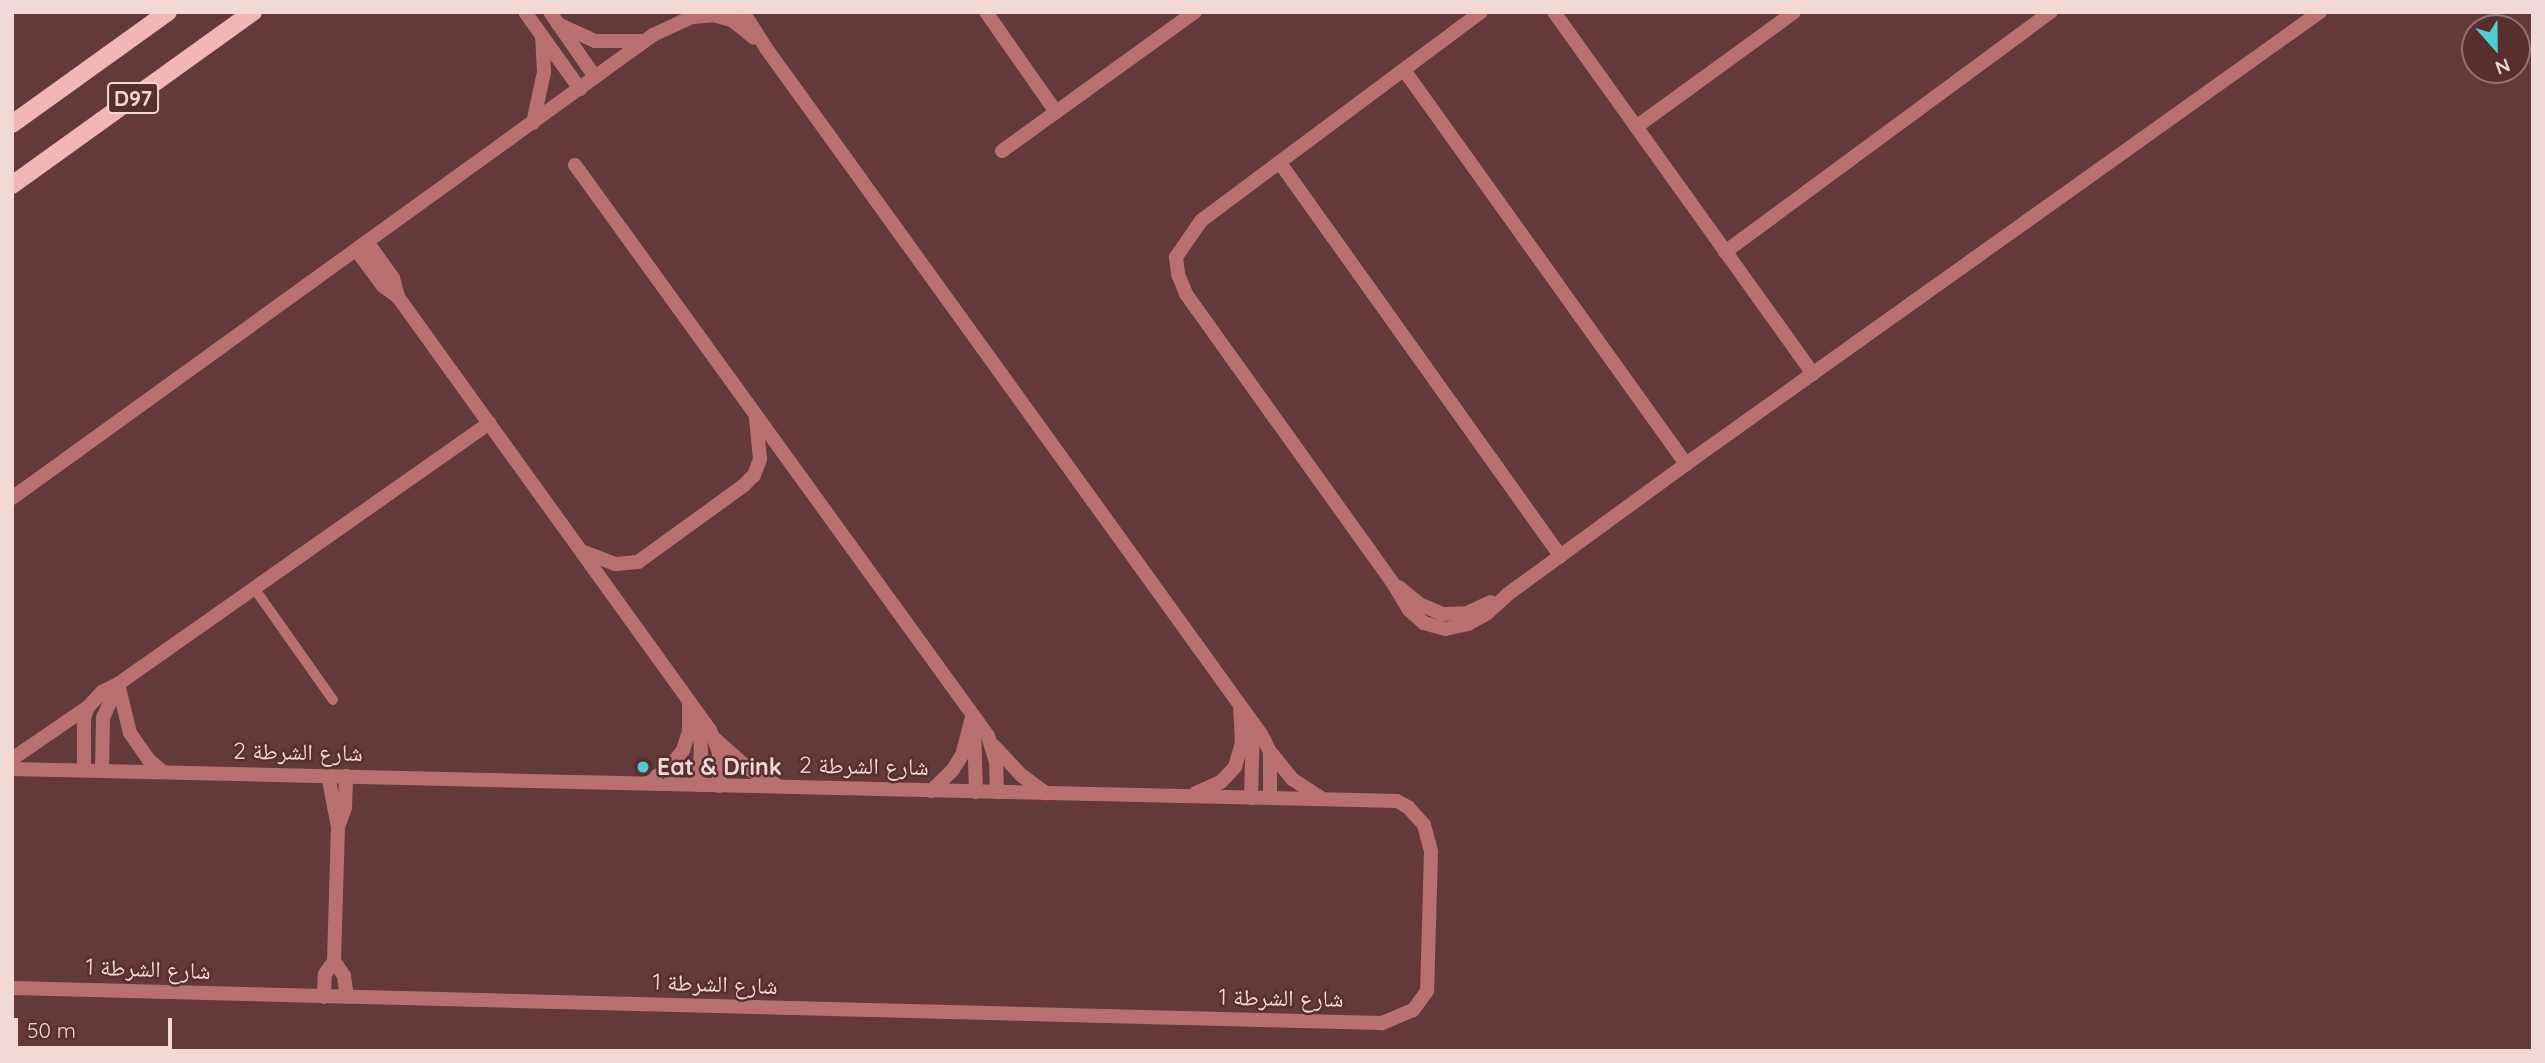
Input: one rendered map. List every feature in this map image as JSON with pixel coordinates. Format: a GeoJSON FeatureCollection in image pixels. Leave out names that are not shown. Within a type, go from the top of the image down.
{"type":"FeatureCollection","features":[{"type":"Feature","properties":{"kind":"main road","name":"D97"},"geometry":{"type":"LineString","coordinates":[[12,124],[168,12]]}},
{"type":"Feature","properties":{"kind":"main road","name":"D97"},"geometry":{"type":"LineString","coordinates":[[12,185],[253,12]]}},
{"type":"Feature","properties":{"kind":"street"},"geometry":{"type":"LineString","coordinates":[[525,12],[580,89]]}},
{"type":"Feature","properties":{"kind":"street"},"geometry":{"type":"LineString","coordinates":[[12,498],[580,89],[649,38],[675,12]]}},
{"type":"Feature","properties":{"kind":"street"},"geometry":{"type":"LineString","coordinates":[[743,12],[766,48],[1270,752],[1292,779],[1323,799]]}},
{"type":"Feature","properties":{"kind":"street"},"geometry":{"type":"LineString","coordinates":[[986,12],[1056,112]]}},
{"type":"Feature","properties":{"kind":"street"},"geometry":{"type":"LineString","coordinates":[[1002,152],[1195,12]]}},
{"type":"Feature","properties":{"kind":"street"},"geometry":{"type":"LineString","coordinates":[[1481,12],[1201,221],[1176,257],[1178,274],[1186,294],[1391,580],[1419,604],[1442,614],[1467,613],[1508,594],[2320,12]]}},
{"type":"Feature","properties":{"kind":"street"},"geometry":{"type":"LineString","coordinates":[[1554,12],[1813,374]]}},
{"type":"Feature","properties":{"kind":"street"},"geometry":{"type":"LineString","coordinates":[[1636,127],[1794,12]]}},
{"type":"Feature","properties":{"kind":"street"},"geometry":{"type":"LineString","coordinates":[[1725,252],[2051,12]]}},
{"type":"Feature","properties":{"kind":"street"},"geometry":{"type":"LineString","coordinates":[[554,18],[595,41],[649,38],[692,17],[713,15],[732,20],[766,48]]}},
{"type":"Feature","properties":{"kind":"street"},"geometry":{"type":"LineString","coordinates":[[554,18],[595,78]]}},
{"type":"Feature","properties":{"kind":"street"},"geometry":{"type":"LineString","coordinates":[[533,122],[544,72],[540,31]]}},
{"type":"Feature","properties":{"kind":"street"},"geometry":{"type":"LineString","coordinates":[[1404,70],[1686,464]]}},
{"type":"Feature","properties":{"kind":"street"},"geometry":{"type":"LineString","coordinates":[[1280,163],[1560,556]]}},
{"type":"Feature","properties":{"kind":"street"},"geometry":{"type":"LineString","coordinates":[[575,165],[988,739],[1009,764],[1047,794]]}},
{"type":"Feature","properties":{"kind":"street"},"geometry":{"type":"LineString","coordinates":[[362,247],[393,278],[398,297],[584,552],[715,739],[749,768],[782,787]]}},
{"type":"Feature","properties":{"kind":"street"},"geometry":{"type":"LineString","coordinates":[[584,552],[616,564],[638,562],[743,486],[754,475],[760,459],[756,418]]}},
{"type":"Feature","properties":{"kind":"street"},"geometry":{"type":"LineString","coordinates":[[12,759],[88,707],[102,692],[118,684],[490,422]]}},
{"type":"Feature","properties":{"kind":"street"},"geometry":{"type":"LineString","coordinates":[[102,770],[103,718],[118,684]]}},
{"type":"Feature","properties":{"kind":"street"},"geometry":{"type":"LineString","coordinates":[[118,684],[130,733],[148,759],[162,772]]}},
{"type":"Feature","properties":{"kind":"street"},"geometry":{"type":"LineString","coordinates":[[644,783],[667,769],[682,750],[689,732],[689,703]]}},
{"type":"Feature","properties":{"kind":"street"},"geometry":{"type":"LineString","coordinates":[[84,770],[83,732],[88,707]]}},
{"type":"Feature","properties":{"kind":"street"},"geometry":{"type":"LineString","coordinates":[[1186,797],[1213,787],[1235,767],[1242,743],[1240,709]]}},
{"type":"Feature","properties":{"kind":"street"},"geometry":{"type":"LineString","coordinates":[[698,785],[701,752],[699,717]]}},
{"type":"Feature","properties":{"kind":"street"},"geometry":{"type":"LineString","coordinates":[[931,791],[952,771],[962,755],[972,717]]}},
{"type":"Feature","properties":{"kind":"street"},"geometry":{"type":"LineString","coordinates":[[972,717],[976,745],[976,792]]}},
{"type":"Feature","properties":{"kind":"street"},"geometry":{"type":"LineString","coordinates":[[1251,797],[1253,726]]}},
{"type":"Feature","properties":{"kind":"street"},"geometry":{"type":"LineString","coordinates":[[715,739],[719,752],[719,786]]}},
{"type":"Feature","properties":{"kind":"street"},"geometry":{"type":"LineString","coordinates":[[988,739],[996,762],[997,792]]}},
{"type":"Feature","properties":{"kind":"street"},"geometry":{"type":"LineString","coordinates":[[1270,752],[1270,798]]}},
{"type":"Feature","properties":{"kind":"street","name":"شارع الشرطة 2"},"geometry":{"type":"LineString","coordinates":[[12,769],[1397,801],[1417,815],[1428,834],[1431,852],[1427,991],[1413,1010]]}},
{"type":"Feature","properties":{"kind":"street"},"geometry":{"type":"LineString","coordinates":[[324,997],[325,974],[334,961],[338,827],[328,775]]}},
{"type":"Feature","properties":{"kind":"street"},"geometry":{"type":"LineString","coordinates":[[338,827],[345,808],[346,775]]}},
{"type":"Feature","properties":{"kind":"street"},"geometry":{"type":"LineString","coordinates":[[334,961],[344,976],[347,997]]}},
{"type":"Feature","properties":{"kind":"street","name":"شارع الشرطة 1"},"geometry":{"type":"LineString","coordinates":[[12,988],[1382,1023],[1413,1010]]}},
{"type":"Feature","properties":{"kind":"lane"},"geometry":{"type":"LineString","coordinates":[[254,588],[333,700]]}},
{"type":"Feature","properties":{"kind":"place","name":"Eat & Drink"},"geometry":{"type":"Point","coordinates":[643,767]}}]}
